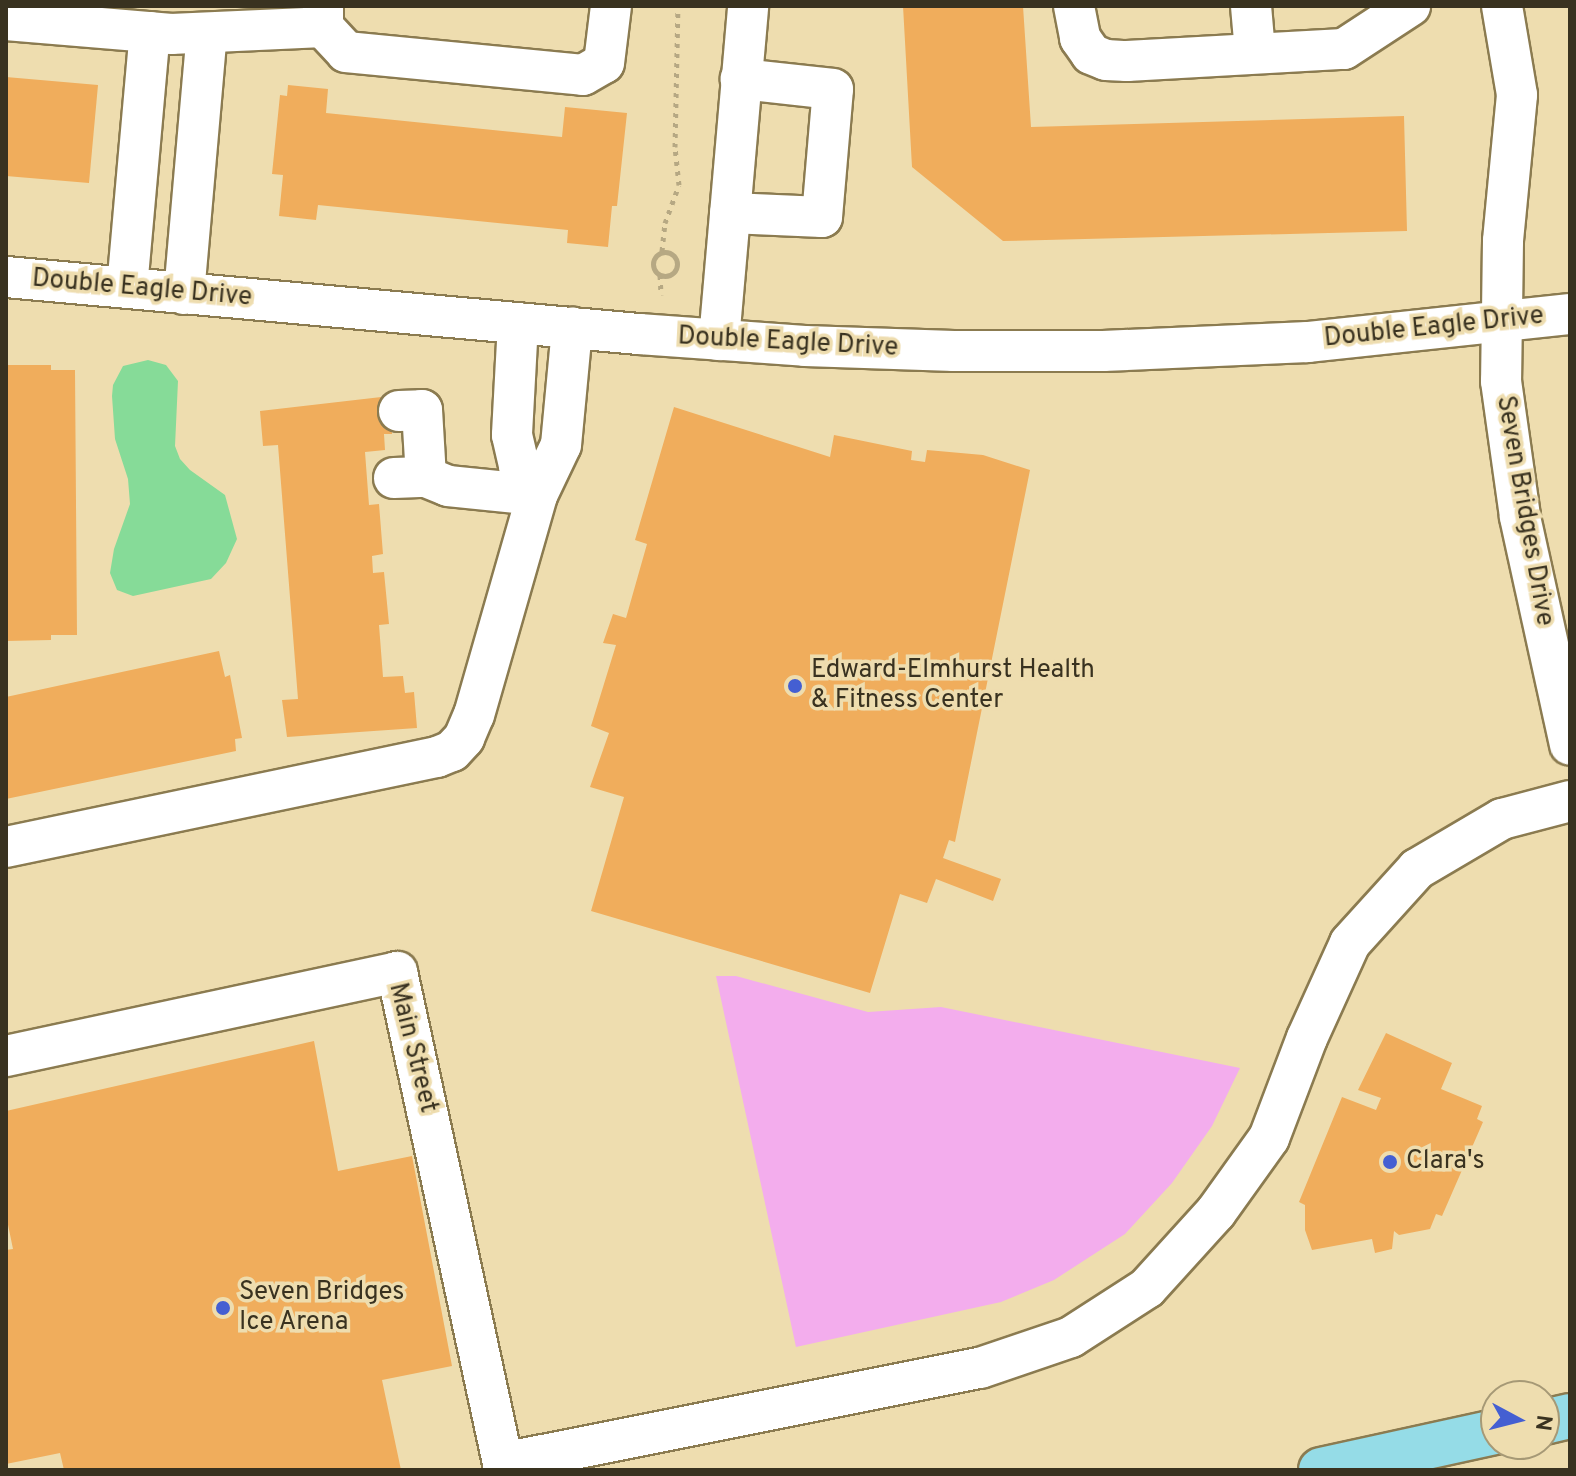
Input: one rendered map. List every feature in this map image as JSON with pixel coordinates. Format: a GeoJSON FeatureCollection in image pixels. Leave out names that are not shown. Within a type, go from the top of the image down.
{"type":"FeatureCollection","features":[{"type":"Feature","properties":{"kind":"main road"},"geometry":{"type":"LineString","coordinates":[[1321,1470],[1480,1435]]}},
{"type":"Feature","properties":{"kind":"street"},"geometry":{"type":"LineString","coordinates":[[6,20],[150,32],[207,33],[323,17],[346,52],[583,75],[604,63],[611,6]]}},
{"type":"Feature","properties":{"kind":"street"},"geometry":{"type":"LineString","coordinates":[[719,340],[748,6]]}},
{"type":"Feature","properties":{"kind":"street"},"geometry":{"type":"LineString","coordinates":[[1074,6],[1080,38],[1091,54],[1106,60],[1344,49],[1410,6]]}},
{"type":"Feature","properties":{"kind":"street"},"geometry":{"type":"LineString","coordinates":[[1251,6],[1255,52]]}},
{"type":"Feature","properties":{"kind":"street","name":"Seven Bridges Drive"},"geometry":{"type":"LineString","coordinates":[[1502,6],[1517,95],[1503,241],[1501,381],[1510,462],[1570,745]]}},
{"type":"Feature","properties":{"kind":"street"},"geometry":{"type":"LineString","coordinates":[[127,288],[150,32]]}},
{"type":"Feature","properties":{"kind":"street"},"geometry":{"type":"LineString","coordinates":[[184,294],[207,33]]}},
{"type":"Feature","properties":{"kind":"street"},"geometry":{"type":"LineString","coordinates":[[730,213],[822,217],[826,175],[833,89],[741,79]]}},
{"type":"Feature","properties":{"kind":"street"},"geometry":{"type":"LineString","coordinates":[[142,123],[199,127]]}},
{"type":"Feature","properties":{"kind":"street","name":"Double Eagle Drive"},"geometry":{"type":"LineString","coordinates":[[6,277],[719,340],[940,351],[1103,351],[1308,342],[1570,314]]}},
{"type":"Feature","properties":{"kind":"street"},"geometry":{"type":"LineString","coordinates":[[518,323],[512,435],[519,466],[537,495]]}},
{"type":"Feature","properties":{"kind":"street"},"geometry":{"type":"LineString","coordinates":[[6,847],[437,757],[452,751],[464,738],[474,715],[537,495],[561,445],[572,328]]}},
{"type":"Feature","properties":{"kind":"street"},"geometry":{"type":"LineString","coordinates":[[399,411],[422,410],[410,478],[448,486],[537,495]]}},
{"type":"Feature","properties":{"kind":"street","name":"Main Street"},"geometry":{"type":"LineString","coordinates":[[6,1056],[397,972],[503,1463],[980,1368],[1071,1337],[1147,1288],[1216,1212],[1269,1138],[1307,1038],[1350,943],[1417,869],[1502,819],[1570,801]]}},
{"type":"Feature","properties":{"kind":"path"},"geometry":{"type":"LineString","coordinates":[[661,295],[660,275],[653,262],[662,251],[665,223],[679,185],[675,147],[678,6]]}},
{"type":"Feature","properties":{"kind":"path"},"geometry":{"type":"LineString","coordinates":[[660,275],[672,273],[677,263],[670,252],[662,251]]}},
{"type":"Feature","properties":{"kind":"shaded area"},"geometry":{"type":"Polygon","coordinates":[[[148,360],[166,365],[178,381],[175,446],[180,459],[190,470],[225,495],[237,539],[226,563],[211,579],[133,596],[117,590],[110,573],[114,549],[130,504],[128,479],[115,439],[112,396],[113,385],[123,366],[148,360]]]}},
{"type":"Feature","properties":{"kind":"shaded area"},"geometry":{"type":"Polygon","coordinates":[[[716,976],[736,976],[868,1012],[941,1007],[1240,1068],[1212,1126],[1172,1183],[1125,1234],[1054,1280],[1001,1302],[796,1347],[716,976]]]}},
{"type":"Feature","properties":{"kind":"building"},"geometry":{"type":"Polygon","coordinates":[[[903,6],[1023,6],[1031,127],[1404,116],[1407,231],[1003,241],[912,167],[903,6]]]}},
{"type":"Feature","properties":{"kind":"building"},"geometry":{"type":"Polygon","coordinates":[[[6,77],[98,85],[89,183],[6,176],[6,77]]]}},
{"type":"Feature","properties":{"kind":"building"},"geometry":{"type":"Polygon","coordinates":[[[288,85],[328,89],[326,113],[562,137],[565,107],[627,113],[617,206],[612,206],[608,247],[567,243],[568,230],[318,205],[316,220],[279,216],[283,175],[272,174],[280,95],[287,96],[288,85]]]}},
{"type":"Feature","properties":{"kind":"building"},"geometry":{"type":"Polygon","coordinates":[[[6,365],[51,365],[51,370],[75,370],[77,635],[51,635],[51,640],[6,641],[6,365]]]}},
{"type":"Feature","properties":{"kind":"building"},"geometry":{"type":"Polygon","coordinates":[[[390,396],[392,434],[384,434],[385,450],[365,452],[369,505],[379,504],[383,554],[372,556],[373,573],[384,572],[389,624],[379,625],[383,677],[403,676],[405,693],[414,692],[417,728],[287,737],[282,700],[298,699],[278,445],[263,446],[260,411],[390,396]]]}},
{"type":"Feature","properties":{"kind":"building","name":"Edward-Elmhurst Health & Fitness Center"},"geometry":{"type":"Polygon","coordinates":[[[674,407],[830,457],[834,435],[912,451],[911,460],[925,462],[927,450],[983,455],[1030,470],[955,842],[949,840],[943,858],[1001,879],[993,901],[936,879],[927,903],[900,894],[870,993],[591,911],[624,797],[590,787],[609,733],[591,726],[616,645],[603,643],[613,614],[626,618],[647,544],[635,540],[674,407]]]}},
{"type":"Feature","properties":{"kind":"building"},"geometry":{"type":"Polygon","coordinates":[[[219,651],[225,677],[230,675],[242,738],[235,739],[236,751],[6,799],[6,697],[219,651]]]}},
{"type":"Feature","properties":{"kind":"building","name":"Clara's"},"geometry":{"type":"Polygon","coordinates":[[[1386,1033],[1452,1063],[1441,1089],[1482,1106],[1477,1119],[1483,1122],[1442,1216],[1436,1214],[1430,1229],[1399,1235],[1394,1231],[1392,1249],[1375,1253],[1372,1239],[1312,1250],[1305,1230],[1305,1205],[1299,1202],[1342,1097],[1376,1110],[1381,1098],[1358,1090],[1386,1033]]]}},
{"type":"Feature","properties":{"kind":"building","name":"Seven Bridges Ice Arena"},"geometry":{"type":"Polygon","coordinates":[[[314,1041],[338,1171],[412,1156],[452,1366],[382,1380],[401,1470],[64,1470],[60,1453],[6,1464],[6,1250],[13,1249],[6,1215],[6,1111],[314,1041]]]}},
{"type":"Feature","properties":{"kind":"place","name":"Edward-Elmhurst Health & Fitness Center"},"geometry":{"type":"Point","coordinates":[795,686]}},
{"type":"Feature","properties":{"kind":"place","name":"Clara's"},"geometry":{"type":"Point","coordinates":[1390,1162]}},
{"type":"Feature","properties":{"kind":"place","name":"Seven Bridges Ice Arena"},"geometry":{"type":"Point","coordinates":[223,1308]}}]}
